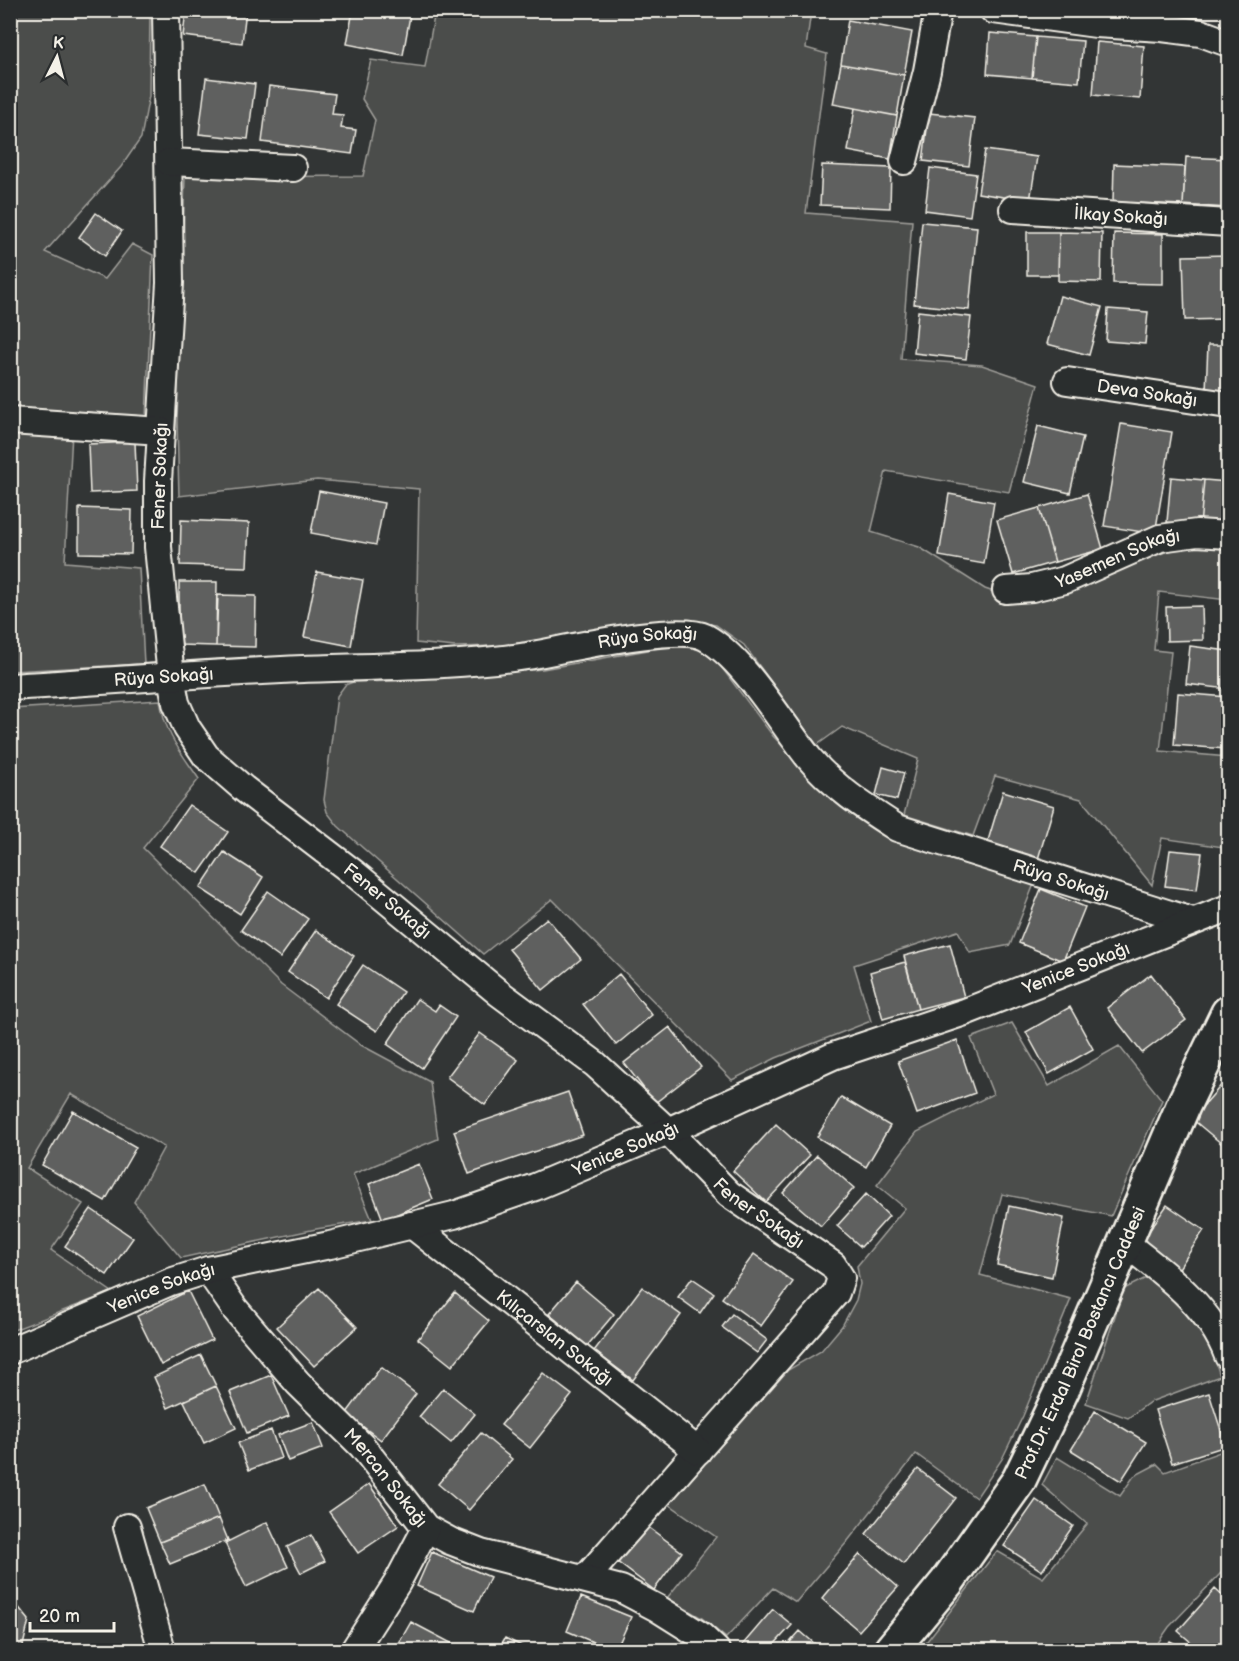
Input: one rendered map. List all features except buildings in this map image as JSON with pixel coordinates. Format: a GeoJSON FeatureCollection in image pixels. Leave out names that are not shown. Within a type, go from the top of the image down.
{"type":"FeatureCollection","features":[{"type":"Feature","properties":{"kind":"street","name":"Fener Sokağı"},"geometry":{"type":"LineString","coordinates":[[166,10],[170,283],[158,481],[158,547],[171,677],[176,703],[187,728],[206,756],[244,789],[355,874],[499,993],[594,1064],[668,1131],[729,1194],[833,1265],[841,1278],[836,1293],[585,1579]]}},
{"type":"Feature","properties":{"kind":"street"},"geometry":{"type":"LineString","coordinates":[[904,161],[927,71],[938,10]]}},
{"type":"Feature","properties":{"kind":"street"},"geometry":{"type":"LineString","coordinates":[[993,10],[1096,24],[1202,33],[1228,43]]}},
{"type":"Feature","properties":{"kind":"street"},"geometry":{"type":"LineString","coordinates":[[169,162],[293,168]]}},
{"type":"Feature","properties":{"kind":"street","name":"İlkay Sokağı"},"geometry":{"type":"LineString","coordinates":[[1013,209],[1228,223]]}},
{"type":"Feature","properties":{"kind":"street","name":"Deva Sokağı"},"geometry":{"type":"LineString","coordinates":[[1067,381],[1228,405]]}},
{"type":"Feature","properties":{"kind":"street"},"geometry":{"type":"LineString","coordinates":[[10,421],[161,431]]}},
{"type":"Feature","properties":{"kind":"street","name":"Yasemen Sokağı"},"geometry":{"type":"LineString","coordinates":[[1006,590],[1032,588],[1065,580],[1160,538],[1197,533],[1228,535]]}},
{"type":"Feature","properties":{"kind":"street","name":"Rüya Sokağı"},"geometry":{"type":"LineString","coordinates":[[10,687],[490,660],[637,636],[676,633],[702,636],[725,650],[746,674],[811,761],[863,806],[897,828],[1192,921]]}},
{"type":"Feature","properties":{"kind":"street","name":"Yenice Sokağı"},"geometry":{"type":"LineString","coordinates":[[10,1351],[171,1282],[208,1270],[330,1245],[454,1215],[535,1186],[668,1131],[833,1056],[965,1012],[1228,908]]}},
{"type":"Feature","properties":{"kind":"street","name":"Prof.Dr. Erdal Birol Bostancı Caddesi"},"geometry":{"type":"LineString","coordinates":[[891,1650],[947,1582],[1019,1480],[1058,1399],[1182,1106],[1228,1013]]}},
{"type":"Feature","properties":{"kind":"street","name":"Kılıçarslan Sokağı"},"geometry":{"type":"LineString","coordinates":[[412,1225],[698,1451]]}},
{"type":"Feature","properties":{"kind":"street"},"geometry":{"type":"LineString","coordinates":[[1125,1243],[1164,1273],[1193,1301],[1212,1323],[1228,1356]]}},
{"type":"Feature","properties":{"kind":"street","name":"Mercan Sokağı"},"geometry":{"type":"LineString","coordinates":[[208,1270],[235,1309],[298,1383],[362,1446],[426,1528],[450,1541],[481,1553],[621,1589],[700,1635],[716,1650]]}},
{"type":"Feature","properties":{"kind":"street"},"geometry":{"type":"LineString","coordinates":[[127,1527],[162,1650]]}},
{"type":"Feature","properties":{"kind":"street"},"geometry":{"type":"LineString","coordinates":[[354,1650],[397,1583],[426,1528]]}},
{"type":"Feature","properties":{"kind":"shaded area"},"geometry":{"type":"Polygon","coordinates":[[[10,11],[150,11],[149,96],[141,138],[121,167],[45,252],[105,279],[132,244],[153,255],[146,418],[73,414],[65,562],[139,568],[144,664],[11,671],[10,11]]]}},
{"type":"Feature","properties":{"kind":"shaded area"},"geometry":{"type":"Polygon","coordinates":[[[435,11],[811,11],[806,48],[827,54],[806,213],[912,221],[901,359],[982,365],[1038,384],[1009,492],[886,471],[871,532],[919,547],[985,589],[1011,598],[1030,598],[1086,585],[1143,559],[1183,547],[1228,548],[1228,600],[1159,592],[1154,650],[1171,652],[1160,751],[1228,757],[1228,797],[1223,847],[1162,838],[1152,885],[1081,799],[995,776],[973,836],[904,815],[918,759],[842,727],[817,745],[744,645],[716,625],[686,621],[497,646],[455,647],[416,643],[419,489],[317,480],[179,496],[177,421],[185,177],[363,176],[375,120],[362,99],[371,60],[425,67],[435,11]]]}},
{"type":"Feature","properties":{"kind":"shaded area"},"geometry":{"type":"Polygon","coordinates":[[[670,646],[688,646],[702,651],[719,664],[773,736],[822,788],[859,820],[899,841],[951,860],[1034,884],[1010,945],[970,953],[958,931],[854,965],[871,1021],[776,1058],[732,1080],[552,899],[483,954],[338,826],[327,812],[324,800],[337,696],[345,685],[353,682],[398,681],[543,669],[670,646]]]}},
{"type":"Feature","properties":{"kind":"shaded area"},"geometry":{"type":"Polygon","coordinates":[[[160,700],[170,733],[199,779],[143,848],[281,985],[361,1045],[430,1082],[438,1139],[353,1174],[372,1220],[316,1229],[181,1258],[134,1202],[164,1147],[71,1094],[27,1168],[83,1204],[51,1250],[112,1292],[11,1331],[11,709],[160,700]]]}},
{"type":"Feature","properties":{"kind":"shaded area"},"geometry":{"type":"Polygon","coordinates":[[[1012,1023],[1049,1086],[1119,1046],[1162,1100],[1111,1216],[1002,1194],[980,1275],[1071,1299],[1023,1416],[1002,1459],[976,1498],[916,1454],[847,1542],[796,1602],[773,1588],[726,1638],[702,1618],[667,1598],[716,1537],[669,1504],[788,1370],[821,1351],[842,1326],[856,1300],[860,1284],[857,1266],[905,1208],[877,1185],[917,1132],[993,1094],[971,1038],[1012,1023]]]}},
{"type":"Feature","properties":{"kind":"shaded area"},"geometry":{"type":"Polygon","coordinates":[[[1150,1276],[1197,1321],[1211,1347],[1220,1376],[1150,1402],[1128,1418],[1086,1403],[1124,1289],[1150,1276]]]}},
{"type":"Feature","properties":{"kind":"shaded area"},"geometry":{"type":"Polygon","coordinates":[[[1228,1449],[1228,1579],[1221,1573],[1169,1627],[1153,1650],[920,1650],[997,1551],[1043,1578],[1087,1524],[1042,1485],[1057,1457],[1120,1496],[1134,1476],[1157,1464],[1165,1472],[1228,1449]]]}}]}
